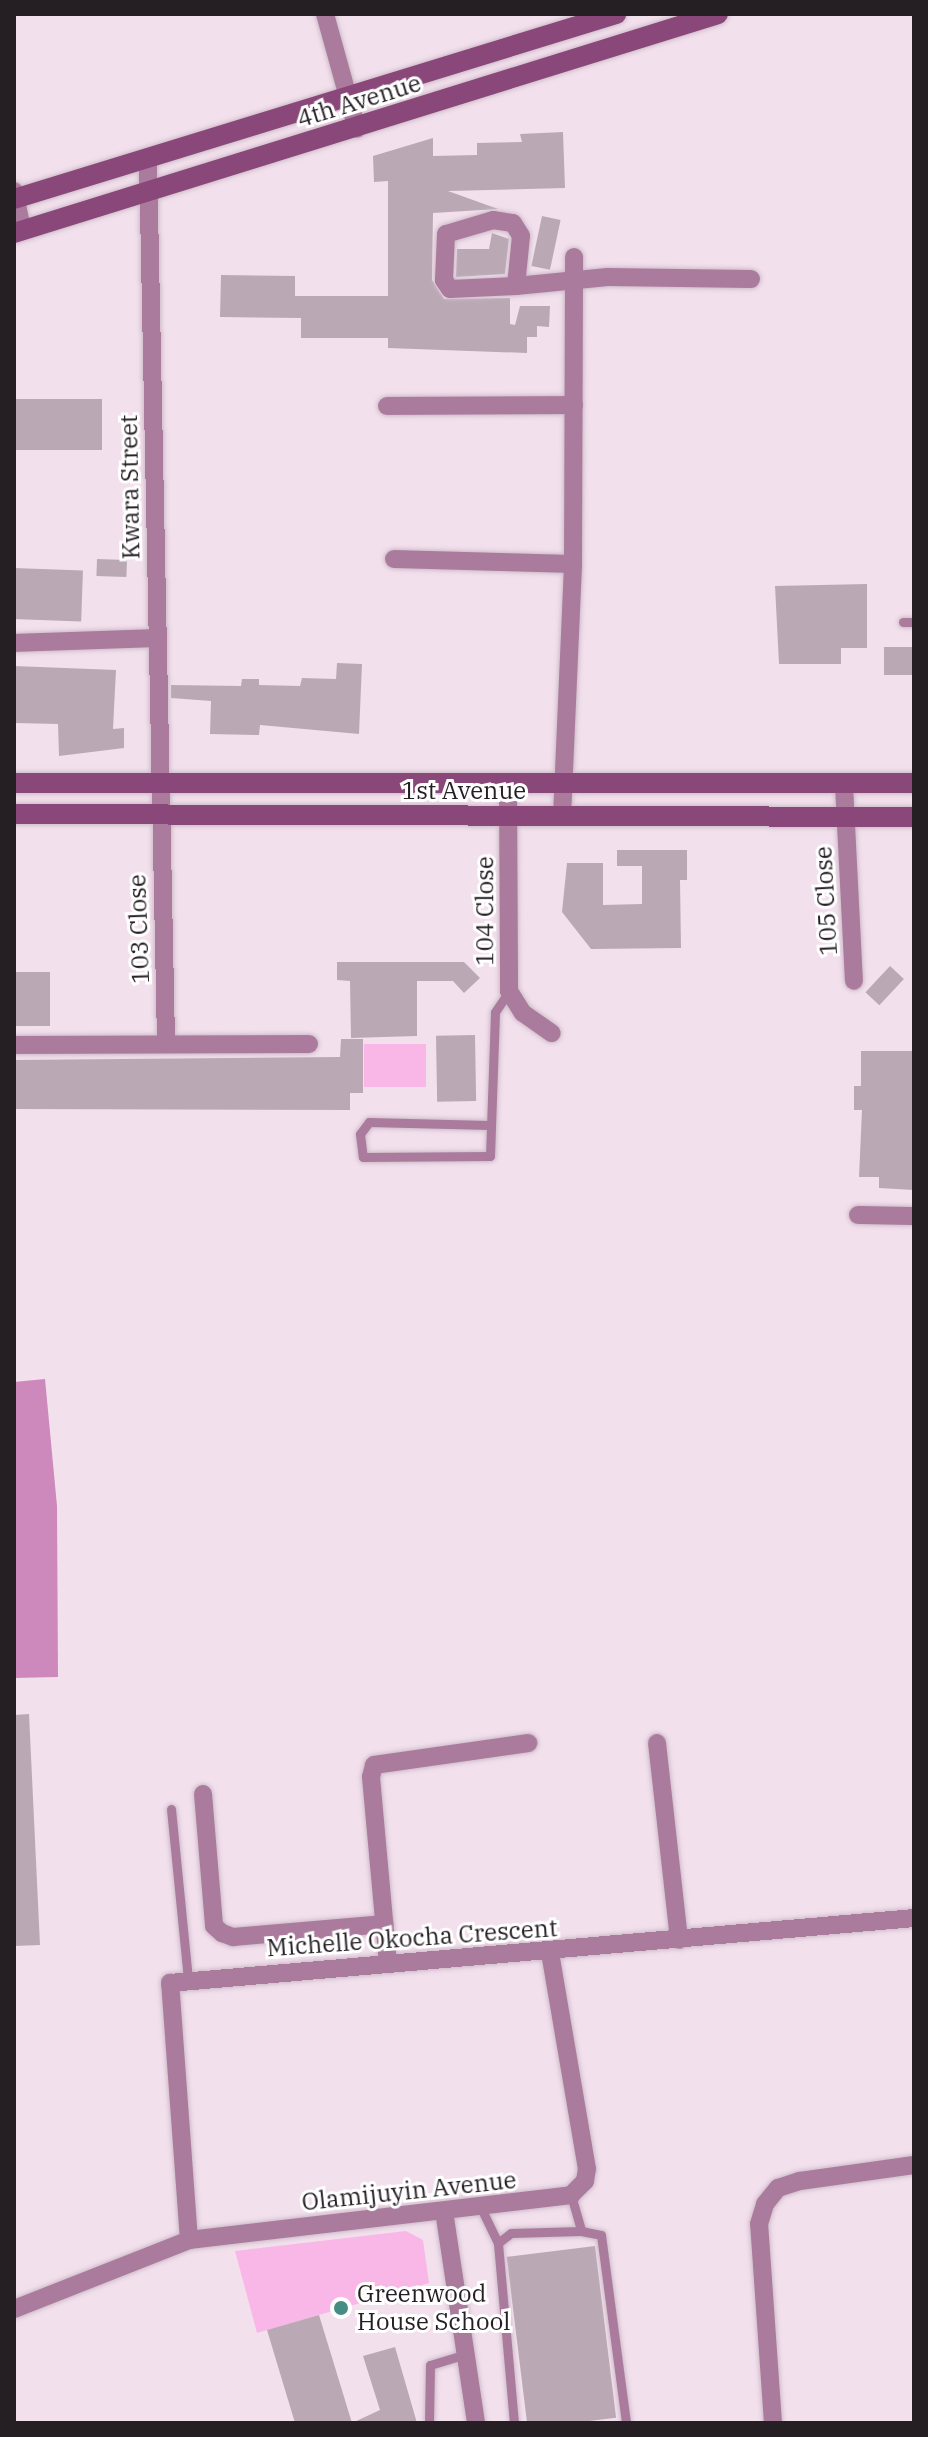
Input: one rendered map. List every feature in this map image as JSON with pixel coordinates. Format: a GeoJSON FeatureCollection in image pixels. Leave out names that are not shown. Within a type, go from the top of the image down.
{"type":"FeatureCollection","features":[{"type":"Feature","properties":{"kind":"street"},"geometry":{"type":"LineString","coordinates":[[325,14],[357,129]]}},
{"type":"Feature","properties":{"kind":"street","name":"4th Avenue"},"geometry":{"type":"LineString","coordinates":[[14,196],[148,160],[616,14]]}},
{"type":"Feature","properties":{"kind":"street","name":"4th Avenue"},"geometry":{"type":"LineString","coordinates":[[18,231],[357,129],[682,19],[718,14]]}},
{"type":"Feature","properties":{"kind":"street","name":"Kwara Street"},"geometry":{"type":"LineString","coordinates":[[148,160],[151,192],[160,815]]}},
{"type":"Feature","properties":{"kind":"street"},"geometry":{"type":"LineString","coordinates":[[14,196],[18,231]]}},
{"type":"Feature","properties":{"kind":"street"},"geometry":{"type":"LineString","coordinates":[[516,286],[521,236],[513,223],[493,220],[446,234],[444,280],[450,289],[516,286],[574,279],[751,279]]}},
{"type":"Feature","properties":{"kind":"street"},"geometry":{"type":"LineString","coordinates":[[562,817],[573,564],[574,257]]}},
{"type":"Feature","properties":{"kind":"street"},"geometry":{"type":"LineString","coordinates":[[387,406],[574,405]]}},
{"type":"Feature","properties":{"kind":"street"},"geometry":{"type":"LineString","coordinates":[[394,559],[573,564]]}},
{"type":"Feature","properties":{"kind":"street"},"geometry":{"type":"LineString","coordinates":[[14,643],[156,638]]}},
{"type":"Feature","properties":{"kind":"street","name":"1st Avenue"},"geometry":{"type":"LineString","coordinates":[[14,783],[914,783]]}},
{"type":"Feature","properties":{"kind":"street","name":"104 Close"},"geometry":{"type":"LineString","coordinates":[[508,785],[509,991],[523,1013],[552,1033]]}},
{"type":"Feature","properties":{"kind":"street","name":"105 Close"},"geometry":{"type":"LineString","coordinates":[[844,785],[854,981]]}},
{"type":"Feature","properties":{"kind":"street","name":"1st Avenue"},"geometry":{"type":"LineString","coordinates":[[14,814],[914,817]]}},
{"type":"Feature","properties":{"kind":"street","name":"103 Close"},"geometry":{"type":"LineString","coordinates":[[160,815],[166,1042]]}},
{"type":"Feature","properties":{"kind":"street"},"geometry":{"type":"LineString","coordinates":[[14,1045],[166,1042],[309,1044]]}},
{"type":"Feature","properties":{"kind":"street"},"geometry":{"type":"LineString","coordinates":[[858,1215],[914,1216]]}},
{"type":"Feature","properties":{"kind":"street"},"geometry":{"type":"LineString","coordinates":[[388,1964],[371,1777],[374,1765],[528,1743]]}},
{"type":"Feature","properties":{"kind":"street"},"geometry":{"type":"LineString","coordinates":[[657,1743],[679,1940]]}},
{"type":"Feature","properties":{"kind":"street"},"geometry":{"type":"LineString","coordinates":[[203,1794],[214,1926],[222,1933],[233,1937],[384,1924]]}},
{"type":"Feature","properties":{"kind":"street","name":"Michelle Okocha Crescent"},"geometry":{"type":"LineString","coordinates":[[188,1979],[550,1953],[914,1918]]}},
{"type":"Feature","properties":{"kind":"street"},"geometry":{"type":"LineString","coordinates":[[550,1953],[587,2169],[585,2181],[571,2195]]}},
{"type":"Feature","properties":{"kind":"street"},"geometry":{"type":"LineString","coordinates":[[188,1979],[170,1983],[168,1993],[189,2240]]}},
{"type":"Feature","properties":{"kind":"street"},"geometry":{"type":"LineString","coordinates":[[773,2423],[759,2224],[765,2204],[778,2188],[800,2181],[914,2165]]}},
{"type":"Feature","properties":{"kind":"street","name":"Olamijuyin Avenue"},"geometry":{"type":"LineString","coordinates":[[14,2309],[189,2240],[571,2195]]}},
{"type":"Feature","properties":{"kind":"street"},"geometry":{"type":"LineString","coordinates":[[444,2211],[476,2423]]}},
{"type":"Feature","properties":{"kind":"lane"},"geometry":{"type":"LineString","coordinates":[[489,1125],[369,1122],[360,1134],[363,1157],[482,1160],[490,1156],[495,1012],[509,991]]}},
{"type":"Feature","properties":{"kind":"lane"},"geometry":{"type":"LineString","coordinates":[[171,1809],[188,1979]]}},
{"type":"Feature","properties":{"kind":"lane"},"geometry":{"type":"LineString","coordinates":[[571,2195],[581,2231]]}},
{"type":"Feature","properties":{"kind":"lane"},"geometry":{"type":"LineString","coordinates":[[480,2206],[498,2243],[514,2423]]}},
{"type":"Feature","properties":{"kind":"lane"},"geometry":{"type":"LineString","coordinates":[[498,2243],[511,2233],[581,2231],[601,2235],[626,2423]]}},
{"type":"Feature","properties":{"kind":"lane"},"geometry":{"type":"LineString","coordinates":[[429,2423],[430,2365],[465,2354]]}},
{"type":"Feature","properties":{"kind":"shaded area"},"geometry":{"type":"Polygon","coordinates":[[[364,1044],[426,1044],[426,1087],[364,1087],[364,1044]]]}},
{"type":"Feature","properties":{"kind":"shaded area"},"geometry":{"type":"Polygon","coordinates":[[[45,1379],[57,1506],[58,1677],[14,1678],[14,1382],[45,1379]]]}},
{"type":"Feature","properties":{"kind":"shaded area"},"geometry":{"type":"Polygon","coordinates":[[[406,2231],[423,2240],[429,2283],[257,2333],[235,2251],[406,2231]]]}},
{"type":"Feature","properties":{"kind":"building"},"geometry":{"type":"Polygon","coordinates":[[[563,132],[565,188],[448,191],[498,209],[433,213],[432,280],[444,299],[510,298],[510,324],[515,325],[520,306],[550,306],[549,327],[537,326],[537,337],[527,337],[527,353],[388,348],[388,338],[301,338],[301,318],[220,317],[221,275],[295,276],[295,296],[388,296],[388,181],[374,182],[373,156],[433,138],[433,156],[477,155],[477,143],[522,142],[520,134],[563,132]]]}},
{"type":"Feature","properties":{"kind":"building"},"geometry":{"type":"Polygon","coordinates":[[[542,216],[561,220],[550,270],[531,266],[542,216]]]}},
{"type":"Feature","properties":{"kind":"building"},"geometry":{"type":"Polygon","coordinates":[[[492,233],[509,239],[505,274],[456,277],[457,249],[489,249],[492,233]]]}},
{"type":"Feature","properties":{"kind":"building"},"geometry":{"type":"Polygon","coordinates":[[[14,399],[102,399],[102,450],[14,450],[14,399]]]}},
{"type":"Feature","properties":{"kind":"building"},"geometry":{"type":"Polygon","coordinates":[[[97,559],[127,560],[126,577],[96,576],[97,559]]]}},
{"type":"Feature","properties":{"kind":"building"},"geometry":{"type":"Polygon","coordinates":[[[14,568],[83,570],[81,621],[14,619],[14,568]]]}},
{"type":"Feature","properties":{"kind":"building"},"geometry":{"type":"Polygon","coordinates":[[[867,584],[867,648],[841,648],[841,664],[779,664],[775,586],[867,584]]]}},
{"type":"Feature","properties":{"kind":"building"},"geometry":{"type":"Polygon","coordinates":[[[884,647],[914,647],[914,675],[884,675],[884,647]]]}},
{"type":"Feature","properties":{"kind":"building"},"geometry":{"type":"Polygon","coordinates":[[[337,663],[362,664],[359,734],[260,725],[259,735],[210,734],[211,701],[171,698],[171,685],[241,686],[242,679],[259,679],[259,685],[300,686],[302,678],[336,679],[337,663]]]}},
{"type":"Feature","properties":{"kind":"building"},"geometry":{"type":"Polygon","coordinates":[[[14,666],[116,670],[113,729],[124,728],[124,748],[59,756],[58,724],[14,723],[14,666]]]}},
{"type":"Feature","properties":{"kind":"building"},"geometry":{"type":"Polygon","coordinates":[[[617,850],[687,850],[687,880],[680,880],[681,948],[591,949],[562,912],[567,863],[603,863],[603,905],[642,904],[642,866],[617,866],[617,850]]]}},
{"type":"Feature","properties":{"kind":"building"},"geometry":{"type":"Polygon","coordinates":[[[337,962],[464,962],[480,978],[464,993],[453,981],[417,981],[417,1036],[351,1038],[350,981],[337,980],[337,962]]]}},
{"type":"Feature","properties":{"kind":"building"},"geometry":{"type":"Polygon","coordinates":[[[890,966],[904,979],[879,1005],[865,992],[890,966]]]}},
{"type":"Feature","properties":{"kind":"building"},"geometry":{"type":"Polygon","coordinates":[[[14,972],[50,972],[50,1026],[14,1026],[14,972]]]}},
{"type":"Feature","properties":{"kind":"building"},"geometry":{"type":"Polygon","coordinates":[[[475,1035],[476,1101],[437,1102],[436,1036],[475,1035]]]}},
{"type":"Feature","properties":{"kind":"building"},"geometry":{"type":"Polygon","coordinates":[[[341,1039],[363,1039],[363,1093],[350,1093],[350,1110],[14,1109],[14,1060],[340,1057],[341,1039]]]}},
{"type":"Feature","properties":{"kind":"building"},"geometry":{"type":"Polygon","coordinates":[[[861,1051],[914,1051],[914,1190],[879,1188],[879,1177],[859,1177],[862,1110],[854,1110],[854,1086],[861,1086],[861,1051]]]}},
{"type":"Feature","properties":{"kind":"building"},"geometry":{"type":"Polygon","coordinates":[[[29,1714],[40,1945],[14,1946],[14,1715],[29,1714]]]}},
{"type":"Feature","properties":{"kind":"building"},"geometry":{"type":"Polygon","coordinates":[[[595,2246],[616,2418],[573,2423],[527,2423],[507,2257],[595,2246]]]}},
{"type":"Feature","properties":{"kind":"building"},"geometry":{"type":"Polygon","coordinates":[[[319,2315],[352,2423],[295,2423],[267,2330],[319,2315]]]}},
{"type":"Feature","properties":{"kind":"building"},"geometry":{"type":"Polygon","coordinates":[[[395,2347],[417,2423],[352,2423],[380,2410],[363,2356],[395,2347]]]}},
{"type":"Feature","properties":{"kind":"place","name":"Greenwood House School"},"geometry":{"type":"Point","coordinates":[341,2308]}}]}
